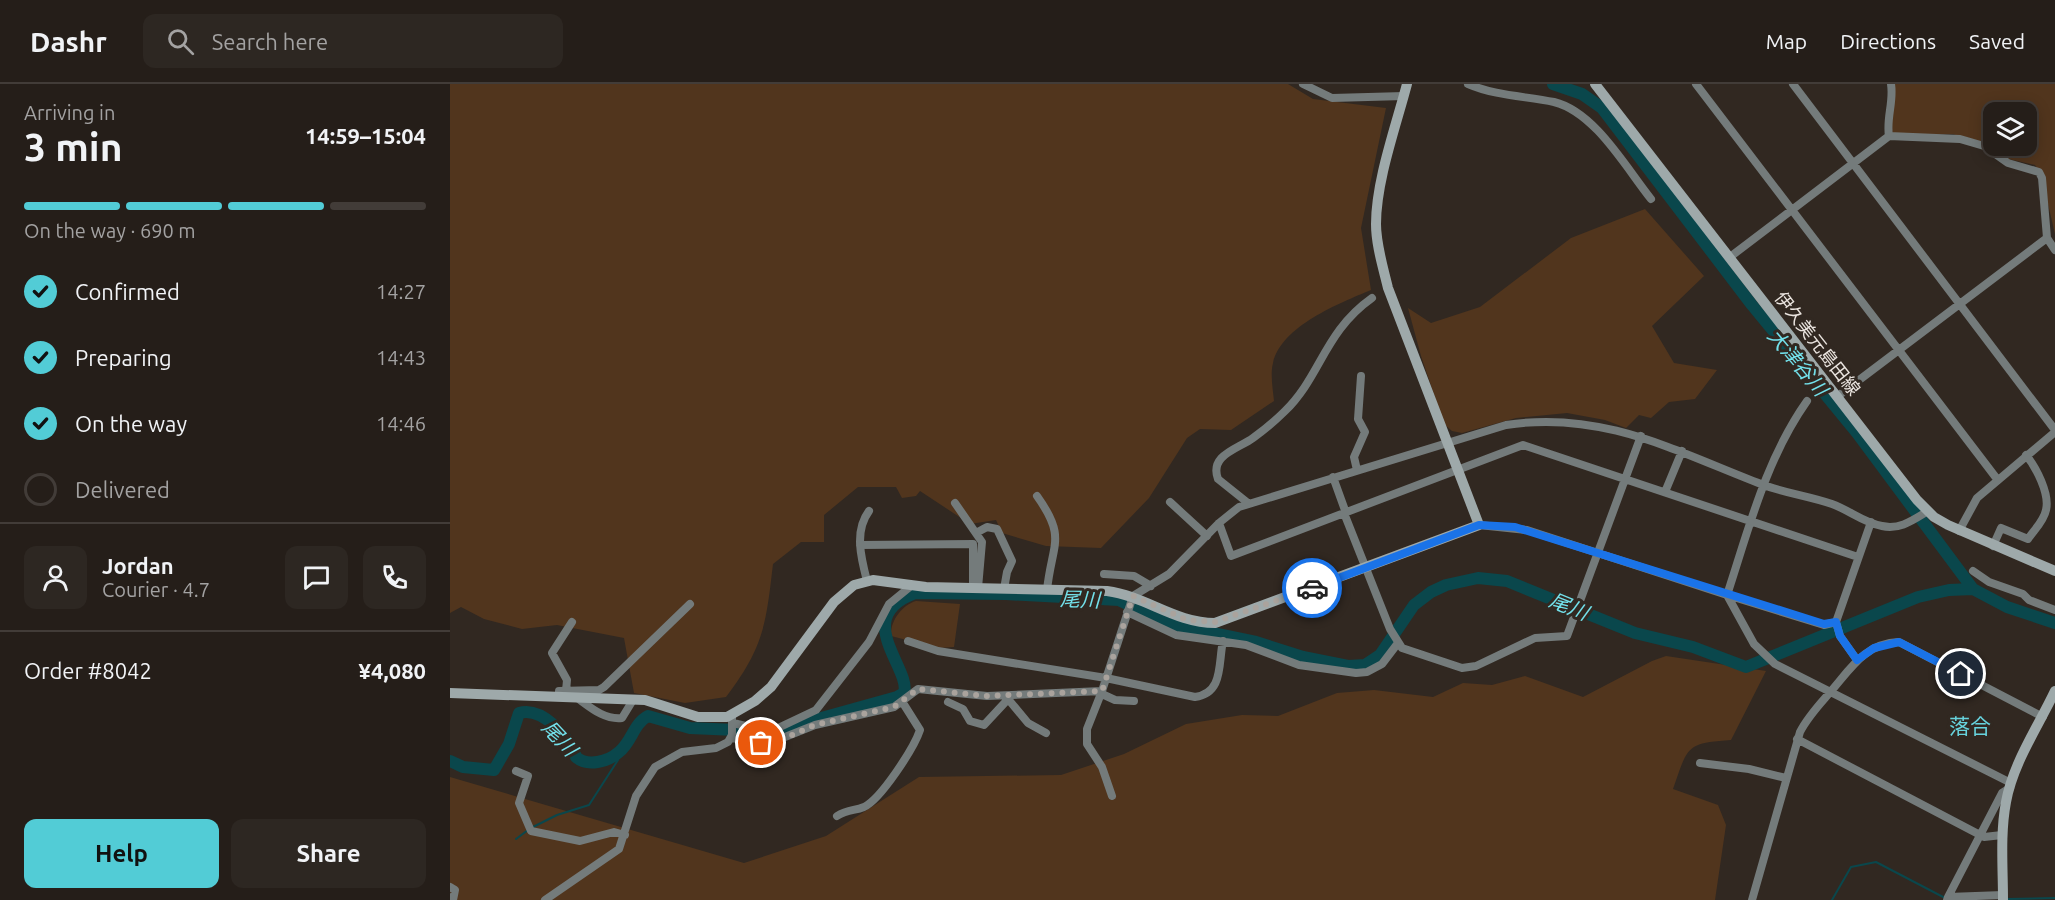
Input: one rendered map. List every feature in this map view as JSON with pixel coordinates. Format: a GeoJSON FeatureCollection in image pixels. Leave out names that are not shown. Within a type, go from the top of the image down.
{"type":"FeatureCollection","features":[{"type":"Feature","properties":{"kind":"street"},"geometry":{"type":"LineString","coordinates":[[1303,84],[1332,98],[1404,96]]}},
{"type":"Feature","properties":{"kind":"street"},"geometry":{"type":"LineString","coordinates":[[1407,84],[1379,198],[1376,224],[1378,242],[1388,288],[1479,525]]}},
{"type":"Feature","properties":{"kind":"street"},"geometry":{"type":"LineString","coordinates":[[1468,84],[1502,95],[1555,102],[1578,113],[1593,125],[1651,199]]}},
{"type":"Feature","properties":{"kind":"street","name":"伊久美元島田線"},"geometry":{"type":"LineString","coordinates":[[1596,84],[1926,513],[1959,531],[2055,572]]}},
{"type":"Feature","properties":{"kind":"street"},"geometry":{"type":"LineString","coordinates":[[1696,84],[1997,479]]}},
{"type":"Feature","properties":{"kind":"street"},"geometry":{"type":"LineString","coordinates":[[1793,84],[2055,431],[1977,498],[1959,531]]}},
{"type":"Feature","properties":{"kind":"street"},"geometry":{"type":"LineString","coordinates":[[1889,136],[1887,122],[1892,104],[1891,84]]}},
{"type":"Feature","properties":{"kind":"street"},"geometry":{"type":"LineString","coordinates":[[1730,257],[1889,136],[1960,139],[1984,146],[2008,163],[2039,172],[2042,178],[2047,238],[2055,250]]}},
{"type":"Feature","properties":{"kind":"street"},"geometry":{"type":"LineString","coordinates":[[1838,396],[2047,238]]}},
{"type":"Feature","properties":{"kind":"street"},"geometry":{"type":"LineString","coordinates":[[1248,502],[1218,479],[1216,474],[1220,460],[1227,453],[1251,439],[1286,410],[1340,328],[1356,310],[1372,298]]}},
{"type":"Feature","properties":{"kind":"street"},"geometry":{"type":"LineString","coordinates":[[1357,470],[1354,457],[1365,432],[1358,419],[1361,376]]}},
{"type":"Feature","properties":{"kind":"street"},"geometry":{"type":"LineString","coordinates":[[1727,595],[1763,484],[1786,430],[1807,401]]}},
{"type":"Feature","properties":{"kind":"street"},"geometry":{"type":"LineString","coordinates":[[1112,795],[1107,779],[1089,750],[1086,737],[1132,598],[1169,574],[1218,523],[1248,502],[1506,425],[1537,421],[1614,429],[1641,436],[1763,484],[1832,504],[1870,522],[1891,527],[1907,524],[1926,513]]}},
{"type":"Feature","properties":{"kind":"street"},"geometry":{"type":"LineString","coordinates":[[1333,477],[1389,629],[1397,642],[1402,648],[1437,661],[1470,668],[1535,638],[1567,636],[1641,436]]}},
{"type":"Feature","properties":{"kind":"street"},"geometry":{"type":"LineString","coordinates":[[1218,523],[1231,556],[1523,446],[1858,557]]}},
{"type":"Feature","properties":{"kind":"street"},"geometry":{"type":"LineString","coordinates":[[1665,492],[1682,451]]}},
{"type":"Feature","properties":{"kind":"street"},"geometry":{"type":"LineString","coordinates":[[1993,546],[2001,528],[2028,539],[2046,510],[2047,500],[2034,465],[2026,455]]}},
{"type":"Feature","properties":{"kind":"street"},"geometry":{"type":"LineString","coordinates":[[1037,496],[1051,515],[1056,529],[1047,590]]}},
{"type":"Feature","properties":{"kind":"street"},"geometry":{"type":"LineString","coordinates":[[955,502],[982,542],[975,588]]}},
{"type":"Feature","properties":{"kind":"street"},"geometry":{"type":"LineString","coordinates":[[1170,502],[1207,536]]}},
{"type":"Feature","properties":{"kind":"street"},"geometry":{"type":"LineString","coordinates":[[867,581],[860,546],[861,525],[869,511]]}},
{"type":"Feature","properties":{"kind":"street"},"geometry":{"type":"LineString","coordinates":[[1857,660],[1840,636],[1836,624],[1870,522]]}},
{"type":"Feature","properties":{"kind":"street"},"geometry":{"type":"LineString","coordinates":[[545,900],[619,849],[636,796],[655,767],[670,756],[716,748],[771,687],[844,591],[867,581],[911,586],[1107,591],[1132,598],[1187,620],[1215,622],[1479,525],[1515,527],[1727,595],[1824,624],[1836,624]]}},
{"type":"Feature","properties":{"kind":"street"},"geometry":{"type":"LineString","coordinates":[[976,533],[987,527],[997,529],[1012,561],[1004,589]]}},
{"type":"Feature","properties":{"kind":"street"},"geometry":{"type":"LineString","coordinates":[[860,546],[973,544],[975,588]]}},
{"type":"Feature","properties":{"kind":"street"},"geometry":{"type":"LineString","coordinates":[[1973,571],[1989,582],[2023,594],[2029,600],[2055,610]]}},
{"type":"Feature","properties":{"kind":"street"},"geometry":{"type":"LineString","coordinates":[[1104,574],[1134,576],[1152,586]]}},
{"type":"Feature","properties":{"kind":"street"},"geometry":{"type":"LineString","coordinates":[[732,728],[778,728],[819,708],[869,642],[889,604],[911,586]]}},
{"type":"Feature","properties":{"kind":"street"},"geometry":{"type":"LineString","coordinates":[[1727,595],[1731,598],[1748,635],[1762,653],[1775,664],[1832,690],[2010,786]]}},
{"type":"Feature","properties":{"kind":"street"},"geometry":{"type":"LineString","coordinates":[[567,695],[599,690],[604,687],[690,604]]}},
{"type":"Feature","properties":{"kind":"street"},"geometry":{"type":"LineString","coordinates":[[1127,611],[1168,632],[1246,645],[1299,665],[1361,674],[1382,664],[1397,642]]}},
{"type":"Feature","properties":{"kind":"street"},"geometry":{"type":"LineString","coordinates":[[567,695],[567,680],[552,653],[572,622]]}},
{"type":"Feature","properties":{"kind":"street"},"geometry":{"type":"LineString","coordinates":[[908,641],[938,651],[1106,678],[1199,697],[1209,692],[1218,680],[1223,641]]}},
{"type":"Feature","properties":{"kind":"street"},"geometry":{"type":"LineString","coordinates":[[1752,900],[1797,739],[1810,714],[1857,660],[1874,648],[1899,642],[2043,717]]}},
{"type":"Feature","properties":{"kind":"street"},"geometry":{"type":"LineString","coordinates":[[450,693],[567,695],[654,701],[770,743],[815,725],[903,703],[908,695],[918,689],[1010,697],[1102,693],[1115,700],[1134,701]]}},
{"type":"Feature","properties":{"kind":"street"},"geometry":{"type":"LineString","coordinates":[[2010,786],[2002,794],[1948,898],[2003,897],[2002,836],[2010,786],[2055,691]]}},
{"type":"Feature","properties":{"kind":"street"},"geometry":{"type":"LineString","coordinates":[[567,695],[616,719],[622,718],[633,700]]}},
{"type":"Feature","properties":{"kind":"street"},"geometry":{"type":"LineString","coordinates":[[948,702],[963,709],[970,721],[984,725],[1010,697]]}},
{"type":"Feature","properties":{"kind":"street"},"geometry":{"type":"LineString","coordinates":[[1010,697],[1028,723],[1046,733]]}},
{"type":"Feature","properties":{"kind":"street"},"geometry":{"type":"LineString","coordinates":[[837,816],[849,809],[867,805],[896,773],[913,747],[920,730],[903,703]]}},
{"type":"Feature","properties":{"kind":"street"},"geometry":{"type":"LineString","coordinates":[[1797,739],[1980,834],[2002,836]]}},
{"type":"Feature","properties":{"kind":"street"},"geometry":{"type":"LineString","coordinates":[[1700,763],[1749,769],[1786,778]]}},
{"type":"Feature","properties":{"kind":"street"},"geometry":{"type":"LineString","coordinates":[[516,771],[528,776],[519,803],[529,829],[579,841],[614,832],[625,835]]}},
{"type":"Feature","properties":{"kind":"street"},"geometry":{"type":"LineString","coordinates":[[450,887],[455,890],[453,900]]}},
{"type":"Feature","properties":{"kind":"shaded area"},"geometry":{"type":"Polygon","coordinates":[[[450,84],[1288,84],[1313,99],[1386,108],[1361,228],[1371,290],[1328,309],[1299,327],[1287,338],[1278,350],[1272,367],[1274,401],[1231,430],[1200,429],[1187,438],[1149,498],[1101,548],[1046,546],[1002,533],[996,520],[970,524],[920,491],[916,496],[902,498],[896,487],[858,487],[824,515],[824,542],[801,542],[773,564],[765,619],[756,649],[726,697],[685,703],[634,693],[624,638],[557,625],[522,629],[484,619],[461,607],[450,613],[450,84]]]}},
{"type":"Feature","properties":{"kind":"shaded area"},"geometry":{"type":"Polygon","coordinates":[[[1894,84],[2055,84],[2055,234],[2041,174],[2035,165],[2002,156],[2037,156],[2037,102],[1983,102],[1983,144],[1953,134],[1893,135],[1890,121],[1894,84]]]}},
{"type":"Feature","properties":{"kind":"shaded area"},"geometry":{"type":"Polygon","coordinates":[[[1645,209],[1704,276],[1652,326],[1674,363],[1717,370],[1695,399],[1669,402],[1651,418],[1639,415],[1626,428],[1605,420],[1567,413],[1516,418],[1462,433],[1452,431],[1444,424],[1421,356],[1408,308],[1431,323],[1480,307],[1571,238],[1645,209]]]}},
{"type":"Feature","properties":{"kind":"shaded area"},"geometry":{"type":"Polygon","coordinates":[[[916,601],[960,604],[954,647],[938,648],[891,636],[891,630],[898,614],[906,606],[916,601]]]}},
{"type":"Feature","properties":{"kind":"shaded area"},"geometry":{"type":"Polygon","coordinates":[[[1666,656],[1766,671],[1731,740],[1705,743],[1690,750],[1673,789],[1718,805],[1726,825],[1715,900],[450,900],[450,777],[744,863],[826,836],[919,777],[1061,775],[1124,754],[1186,724],[1242,715],[1278,716],[1337,693],[1374,690],[1433,697],[1463,683],[1492,685],[1525,676],[1583,697],[1666,656]]]}},
{"type":"Feature","properties":{"kind":"waterway","name":"大津谷川"},"geometry":{"type":"LineString","coordinates":[[1553,84],[1582,94],[1602,108],[1752,305],[1857,433],[1973,589],[2007,607],[2055,623]]}},
{"type":"Feature","properties":{"kind":"waterway","name":"尾川"},"geometry":{"type":"LineString","coordinates":[[450,761],[463,767],[494,770],[509,744],[519,713],[528,712],[546,719],[561,732],[576,757],[586,762],[598,762],[619,752],[643,719],[648,716],[690,728],[736,730],[769,736],[807,722],[897,697],[904,693],[904,683],[888,643],[885,629],[887,615],[896,603],[915,593],[1006,594],[1119,600],[1169,624],[1256,642],[1303,657],[1348,666],[1365,665],[1380,655],[1414,605],[1431,592],[1446,585],[1478,578],[1507,581],[1635,633],[1693,647],[1746,667],[1918,597],[1949,590],[1973,589]]}},
{"type":"Feature","properties":{"kind":"waterway"},"geometry":{"type":"LineString","coordinates":[[533,827],[557,815],[589,805],[618,760],[619,752]]}},
{"type":"Feature","properties":{"kind":"waterway"},"geometry":{"type":"LineString","coordinates":[[516,839],[528,830]]}},
{"type":"Feature","properties":{"kind":"waterway"},"geometry":{"type":"LineString","coordinates":[[1832,900],[1851,867],[1876,862],[1945,898]]}},
{"type":"Feature","properties":{"kind":"waterway"},"geometry":{"type":"LineString","coordinates":[[2007,899],[2055,898]]}},
{"type":"Feature","properties":{"kind":"way so far"},"geometry":{"type":"LineString","coordinates":[[761,743],[781,740],[815,725],[894,707],[903,703],[912,691],[918,689],[987,696],[1030,696],[1102,691],[1133,596],[1177,617],[1205,623],[1225,621],[1312,588]]}},
{"type":"Feature","properties":{"kind":"district","name":"落合"},"geometry":{"type":"Point","coordinates":[1970,726]}},
{"type":"Feature","properties":{"kind":"route"},"geometry":{"type":"LineString","coordinates":[[1312,588],[1479,525],[1500,525],[1527,530],[1824,624],[1836,622],[1840,636],[1857,660],[1874,648],[1899,642],[1961,674]]}}]}
